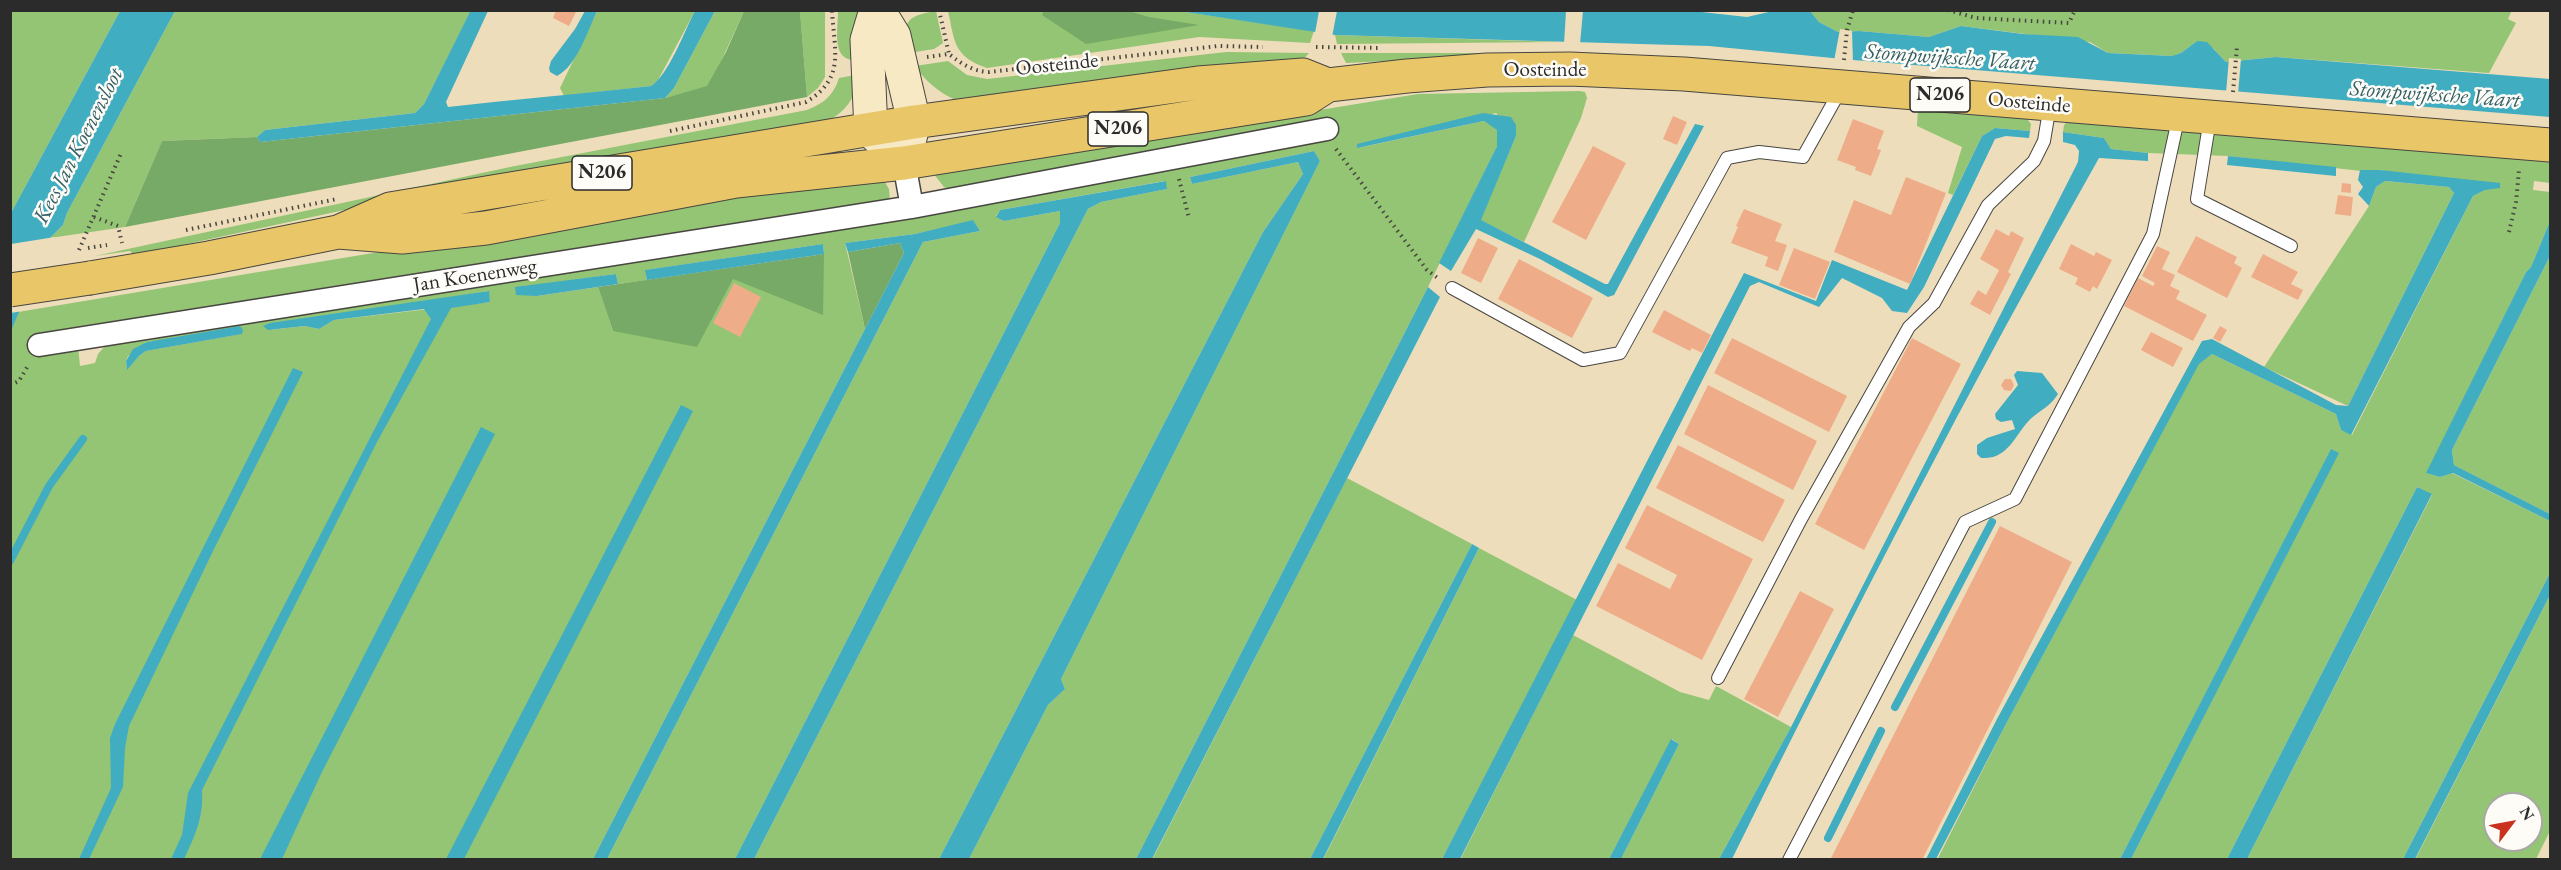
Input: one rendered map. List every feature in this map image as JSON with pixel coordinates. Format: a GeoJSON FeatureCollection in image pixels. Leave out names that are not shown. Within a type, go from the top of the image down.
{"type":"FeatureCollection","features":[{"type":"Feature","properties":{"kind":"main road","name":"Oosteinde"},"geometry":{"type":"LineString","coordinates":[[904,163],[1306,99],[1328,85],[1487,70],[1570,69],[1683,74],[1843,76],[2050,104],[2207,110],[2536,144]]}},
{"type":"Feature","properties":{"kind":"main road","name":"Oosteinde"},"geometry":{"type":"LineString","coordinates":[[871,131],[1198,83],[1302,75],[1328,85]]}},
{"type":"Feature","properties":{"kind":"main road","name":"N206"},"geometry":{"type":"LineString","coordinates":[[10,290],[90,278],[338,232],[390,209],[625,169],[871,131]]}},
{"type":"Feature","properties":{"kind":"main road","name":"N206"},"geometry":{"type":"LineString","coordinates":[[338,232],[402,237],[486,228],[736,181],[904,163]]}},
{"type":"Feature","properties":{"kind":"street"},"geometry":{"type":"LineString","coordinates":[[877,10],[894,36],[884,63],[871,131],[904,163]]}},
{"type":"Feature","properties":{"kind":"street"},"geometry":{"type":"LineString","coordinates":[[884,63],[914,123],[904,163],[912,207],[1327,129]]}},
{"type":"Feature","properties":{"kind":"street","name":"Jan Koenenweg"},"geometry":{"type":"LineString","coordinates":[[35,353],[912,207]]}},
{"type":"Feature","properties":{"kind":"lane"},"geometry":{"type":"LineString","coordinates":[[1452,288],[1583,360],[1620,353],[1726,158],[1759,152],[1803,157],[1843,76]]}},
{"type":"Feature","properties":{"kind":"lane"},"geometry":{"type":"LineString","coordinates":[[1718,678],[1801,519],[1909,327],[1934,303],[1988,205],[2034,161],[2044,141],[2050,104]]}},
{"type":"Feature","properties":{"kind":"lane"},"geometry":{"type":"LineString","coordinates":[[2207,110],[2197,199],[2291,246]]}},
{"type":"Feature","properties":{"kind":"lane"},"geometry":{"type":"LineString","coordinates":[[1789,860],[1965,522],[2015,499],[2153,234],[2207,110]]}},
{"type":"Feature","properties":{"kind":"path"},"geometry":{"type":"LineString","coordinates":[[832,10],[834,70],[949,54],[939,10]]}},
{"type":"Feature","properties":{"kind":"path"},"geometry":{"type":"LineString","coordinates":[[1843,76],[1847,30],[1853,10]]}},
{"type":"Feature","properties":{"kind":"path"},"geometry":{"type":"LineString","coordinates":[[1948,10],[1976,18],[2069,23],[2075,10]]}},
{"type":"Feature","properties":{"kind":"path","name":"Oosteinde"},"geometry":{"type":"LineString","coordinates":[[949,54],[966,67],[989,72],[1218,46],[1264,47]]}},
{"type":"Feature","properties":{"kind":"path"},"geometry":{"type":"LineString","coordinates":[[1310,47],[1322,47]]}},
{"type":"Feature","properties":{"kind":"path"},"geometry":{"type":"LineString","coordinates":[[2207,110],[2236,59],[2237,47]]}},
{"type":"Feature","properties":{"kind":"path"},"geometry":{"type":"LineString","coordinates":[[2509,232],[2516,202],[2536,144]]}},
{"type":"Feature","properties":{"kind":"path"},"geometry":{"type":"LineString","coordinates":[[87,233],[122,151]]}},
{"type":"Feature","properties":{"kind":"path"},"geometry":{"type":"LineString","coordinates":[[1339,154],[1427,270],[1452,288]]}},
{"type":"Feature","properties":{"kind":"path"},"geometry":{"type":"LineString","coordinates":[[1173,158],[1190,218]]}},
{"type":"Feature","properties":{"kind":"path"},"geometry":{"type":"LineString","coordinates":[[93,217],[118,226],[122,243]]}},
{"type":"Feature","properties":{"kind":"path"},"geometry":{"type":"LineString","coordinates":[[10,385],[19,381],[35,353]]}},
{"type":"Feature","properties":{"kind":"green space"},"geometry":{"type":"Polygon","coordinates":[[[2512,10],[2508,19],[2516,23],[2489,73],[2276,57],[2226,62],[2214,49],[2197,41],[2173,56],[2108,53],[2090,42],[1961,26],[1929,37],[1859,31],[1838,32],[1819,22],[1810,11],[2512,10]]]}},
{"type":"Feature","properties":{"kind":"green space"},"geometry":{"type":"Polygon","coordinates":[[[11,11],[120,11],[11,213],[11,11]]]}},
{"type":"Feature","properties":{"kind":"green space"},"geometry":{"type":"Polygon","coordinates":[[[175,11],[471,11],[424,104],[415,113],[265,130],[257,137],[162,141],[125,227],[50,238],[63,225],[67,213],[175,11]]]}},
{"type":"Feature","properties":{"kind":"green space"},"geometry":{"type":"Polygon","coordinates":[[[597,11],[695,11],[657,82],[651,86],[564,96],[560,88],[597,11]]]}},
{"type":"Feature","properties":{"kind":"green space"},"geometry":{"type":"Polygon","coordinates":[[[715,11],[744,11],[713,79],[707,87],[665,98],[674,88],[715,11]]]}},
{"type":"Feature","properties":{"kind":"green space"},"geometry":{"type":"Polygon","coordinates":[[[744,11],[800,11],[807,97],[125,227],[162,141],[257,137],[260,142],[665,98],[707,86],[726,52],[744,11]]]}},
{"type":"Feature","properties":{"kind":"green space"},"geometry":{"type":"Polygon","coordinates":[[[800,11],[825,11],[825,77],[818,88],[807,97],[800,11]]]}},
{"type":"Feature","properties":{"kind":"green space"},"geometry":{"type":"Polygon","coordinates":[[[838,11],[859,11],[861,60],[851,60],[840,52],[837,37],[838,11]]]}},
{"type":"Feature","properties":{"kind":"green space"},"geometry":{"type":"Polygon","coordinates":[[[936,11],[943,43],[934,49],[909,53],[906,34],[908,23],[917,15],[936,11]]]}},
{"type":"Feature","properties":{"kind":"green space"},"geometry":{"type":"Polygon","coordinates":[[[948,11],[1179,11],[1314,31],[1310,43],[1199,37],[987,68],[968,58],[957,47],[948,11]]]}},
{"type":"Feature","properties":{"kind":"green space"},"geometry":{"type":"Polygon","coordinates":[[[1044,11],[1129,11],[1149,17],[1199,25],[1086,44],[1042,15],[1044,11]]]}},
{"type":"Feature","properties":{"kind":"green space"},"geometry":{"type":"Polygon","coordinates":[[[1335,35],[1560,42],[1337,44],[1335,35]]]}},
{"type":"Feature","properties":{"kind":"green space"},"geometry":{"type":"Polygon","coordinates":[[[1226,52],[1309,53],[1301,62],[957,101],[934,86],[915,66],[948,61],[967,75],[987,79],[1226,52]]]}},
{"type":"Feature","properties":{"kind":"green space"},"geometry":{"type":"Polygon","coordinates":[[[1341,53],[1552,53],[1346,63],[1341,53]]]}},
{"type":"Feature","properties":{"kind":"green space"},"geometry":{"type":"Polygon","coordinates":[[[861,74],[853,96],[843,110],[809,133],[511,174],[141,254],[133,254],[130,251],[95,256],[510,167],[807,110],[827,98],[839,78],[861,74]]]}},
{"type":"Feature","properties":{"kind":"green space"},"geometry":{"type":"Polygon","coordinates":[[[1579,91],[1585,92],[1587,98],[1581,118],[1524,242],[1480,220],[1516,136],[1496,113],[1358,148],[1484,121],[1497,129],[1497,146],[1428,287],[1136,859],[969,859],[1048,705],[1065,689],[1061,679],[1320,161],[1314,151],[1190,177],[1192,184],[1298,162],[1303,174],[1263,232],[939,859],[754,859],[1088,209],[1101,202],[1167,189],[1165,181],[1000,210],[996,216],[1004,221],[1060,211],[1060,223],[735,859],[607,859],[923,242],[980,231],[973,221],[915,234],[845,243],[865,329],[593,859],[11,860],[10,331],[18,312],[752,190],[880,174],[889,189],[890,201],[78,347],[80,366],[95,363],[98,354],[106,345],[958,194],[944,187],[933,173],[1418,94],[1579,91]],[[823,244],[646,270],[647,280],[618,284],[616,274],[515,288],[537,296],[598,287],[613,331],[733,278],[824,254],[823,244]],[[488,291],[269,330],[305,326],[319,329],[334,320],[490,302],[488,291]],[[241,334],[147,342],[128,356],[127,369],[146,351],[241,334]]]}},
{"type":"Feature","properties":{"kind":"green space"},"geometry":{"type":"Polygon","coordinates":[[[1918,109],[2025,116],[2031,124],[2030,131],[1995,128],[1982,136],[1953,195],[1948,193],[1962,147],[1917,126],[1918,109]]]}},
{"type":"Feature","properties":{"kind":"green space"},"geometry":{"type":"Polygon","coordinates":[[[2070,119],[2550,158],[2550,183],[2534,181],[2533,190],[2550,192],[2550,221],[2531,267],[2526,272],[2427,473],[2440,477],[2452,473],[2550,521],[2550,573],[2403,859],[2247,859],[2432,495],[2417,487],[2227,859],[2131,859],[2338,453],[2331,450],[2120,859],[1937,860],[2006,724],[2198,364],[2212,354],[2336,414],[2341,430],[2352,435],[2473,196],[2485,190],[2380,170],[2370,172],[2228,156],[2111,149],[2104,138],[2063,132],[2064,125],[2070,119]]]}},
{"type":"Feature","properties":{"kind":"green space"},"geometry":{"type":"Polygon","coordinates":[[[2385,181],[2449,187],[2454,193],[2348,406],[2264,367],[2369,206],[2376,187],[2385,181]]]}},
{"type":"Feature","properties":{"kind":"green space"},"geometry":{"type":"Polygon","coordinates":[[[900,243],[904,253],[865,329],[848,252],[900,243]]]}},
{"type":"Feature","properties":{"kind":"green space"},"geometry":{"type":"Polygon","coordinates":[[[824,254],[823,315],[733,279],[697,347],[613,331],[598,287],[824,254]]]}},
{"type":"Feature","properties":{"kind":"green space"},"geometry":{"type":"Polygon","coordinates":[[[2550,256],[2550,514],[2454,465],[2452,450],[2550,256]]]}},
{"type":"Feature","properties":{"kind":"green space"},"geometry":{"type":"Polygon","coordinates":[[[1347,478],[1472,544],[1310,859],[1152,860],[1347,478]]]}},
{"type":"Feature","properties":{"kind":"green space"},"geometry":{"type":"Polygon","coordinates":[[[1479,548],[1577,600],[1442,859],[1323,860],[1479,548]]]}},
{"type":"Feature","properties":{"kind":"green space"},"geometry":{"type":"Polygon","coordinates":[[[2550,595],[2550,831],[2543,845],[2543,792],[2483,792],[2483,852],[2540,852],[2536,859],[2415,860],[2550,595]]]}},
{"type":"Feature","properties":{"kind":"green space"},"geometry":{"type":"Polygon","coordinates":[[[1573,635],[1680,692],[1709,700],[1716,686],[1791,727],[1719,859],[1621,859],[1679,744],[1672,739],[1609,859],[1460,860],[1573,635]]]}},
{"type":"Feature","properties":{"kind":"water"},"geometry":{"type":"Polygon","coordinates":[[[471,10],[488,11],[446,102],[448,107],[651,86],[670,63],[695,11],[715,11],[674,88],[665,98],[260,142],[257,137],[265,130],[415,113],[424,104],[471,10]]]}},
{"type":"Feature","properties":{"kind":"water","name":"Stompwijksche Vaart"},"geometry":{"type":"Polygon","coordinates":[[[1684,10],[1747,17],[1773,11],[1810,11],[1819,22],[1838,32],[1859,31],[1929,37],[1961,26],[2023,34],[2078,37],[2108,53],[2172,56],[2181,53],[2197,41],[2207,42],[2226,62],[2276,57],[2550,79],[2550,117],[1853,60],[1709,46],[1335,35],[1179,11],[1684,10]]]}},
{"type":"Feature","properties":{"kind":"water","name":"Kees Jan Koenensloot"},"geometry":{"type":"Polygon","coordinates":[[[120,11],[175,11],[67,213],[63,225],[50,238],[11,331],[11,213],[120,11]]]}},
{"type":"Feature","properties":{"kind":"water"},"geometry":{"type":"Polygon","coordinates":[[[585,11],[597,11],[576,56],[557,76],[550,72],[551,61],[575,29],[585,11]]]}},
{"type":"Feature","properties":{"kind":"water"},"geometry":{"type":"Polygon","coordinates":[[[1483,113],[1511,117],[1516,125],[1516,136],[1481,220],[1605,284],[1608,284],[1695,124],[1704,126],[1614,295],[1608,297],[1540,259],[1476,229],[1451,271],[1439,263],[1497,146],[1497,130],[1484,121],[1357,148],[1357,144],[1483,113]]]}},
{"type":"Feature","properties":{"kind":"water"},"geometry":{"type":"Polygon","coordinates":[[[1995,128],[2030,131],[2029,138],[2006,136],[1995,139],[1924,287],[1907,313],[1892,311],[1882,298],[1842,278],[1819,307],[1759,282],[1750,286],[1460,859],[1442,859],[1744,273],[1816,301],[1832,260],[1907,290],[1982,136],[1995,128]]]}},
{"type":"Feature","properties":{"kind":"water"},"geometry":{"type":"Polygon","coordinates":[[[2063,132],[2104,138],[2111,149],[2148,153],[2148,161],[2099,158],[1910,506],[1732,859],[1719,859],[1791,727],[2078,162],[2079,151],[2075,145],[2063,142],[2063,132]]]}},
{"type":"Feature","properties":{"kind":"water"},"geometry":{"type":"Polygon","coordinates":[[[1314,151],[1320,161],[1061,679],[1065,689],[1048,705],[969,859],[939,859],[1263,232],[1303,174],[1298,162],[1192,184],[1190,177],[1314,151]]]}},
{"type":"Feature","properties":{"kind":"water"},"geometry":{"type":"Polygon","coordinates":[[[2228,156],[2336,167],[2336,176],[2227,165],[2228,156]]]}},
{"type":"Feature","properties":{"kind":"water"},"geometry":{"type":"Polygon","coordinates":[[[2360,170],[2380,170],[2500,183],[2500,188],[2485,190],[2473,196],[2351,435],[2341,430],[2336,414],[2212,354],[2199,364],[1936,859],[1926,859],[1997,719],[2202,341],[2212,339],[2336,405],[2348,406],[2454,193],[2449,187],[2385,181],[2376,187],[2369,206],[2358,194],[2363,187],[2358,180],[2360,170]]]}},
{"type":"Feature","properties":{"kind":"water"},"geometry":{"type":"Polygon","coordinates":[[[1166,181],[1167,189],[1101,202],[1088,209],[754,859],[735,859],[1060,223],[1060,211],[1004,221],[996,217],[1000,210],[1166,181]]]}},
{"type":"Feature","properties":{"kind":"water"},"geometry":{"type":"Polygon","coordinates":[[[973,220],[980,231],[923,242],[607,859],[593,859],[904,253],[900,243],[848,252],[845,243],[915,234],[973,220]]]}},
{"type":"Feature","properties":{"kind":"water"},"geometry":{"type":"Polygon","coordinates":[[[2550,221],[2550,256],[2452,450],[2454,465],[2550,514],[2550,521],[2453,473],[2440,477],[2426,473],[2526,272],[2531,267],[2550,221]]]}},
{"type":"Feature","properties":{"kind":"water"},"geometry":{"type":"Polygon","coordinates":[[[823,244],[824,254],[647,280],[645,270],[823,244]]]}},
{"type":"Feature","properties":{"kind":"water"},"geometry":{"type":"Polygon","coordinates":[[[616,274],[618,284],[537,296],[516,295],[515,287],[616,274]]]}},
{"type":"Feature","properties":{"kind":"water"},"geometry":{"type":"Polygon","coordinates":[[[1428,287],[1440,297],[1152,859],[1136,859],[1428,287]]]}},
{"type":"Feature","properties":{"kind":"water"},"geometry":{"type":"Polygon","coordinates":[[[489,291],[490,302],[451,308],[377,442],[202,790],[200,817],[184,859],[171,859],[182,835],[188,793],[431,319],[424,309],[334,320],[319,329],[305,326],[268,330],[263,326],[270,323],[489,291]]]}},
{"type":"Feature","properties":{"kind":"water"},"geometry":{"type":"Polygon","coordinates":[[[240,326],[243,330],[242,334],[146,351],[127,370],[126,361],[133,349],[147,342],[240,326]]]}},
{"type":"Feature","properties":{"kind":"water"},"geometry":{"type":"Polygon","coordinates":[[[293,368],[303,372],[129,726],[125,748],[123,787],[89,859],[79,859],[111,788],[110,738],[115,724],[293,368]]]}},
{"type":"Feature","properties":{"kind":"water"},"geometry":{"type":"Polygon","coordinates":[[[2017,371],[2042,373],[2058,394],[2050,404],[2027,422],[2006,450],[1991,457],[1981,458],[1977,454],[1977,445],[1987,438],[2015,429],[2012,420],[2001,422],[1996,419],[1995,414],[2018,385],[2014,375],[2017,371]]]}},
{"type":"Feature","properties":{"kind":"water"},"geometry":{"type":"Polygon","coordinates":[[[681,405],[693,411],[464,859],[446,859],[681,405]]]}},
{"type":"Feature","properties":{"kind":"water"},"geometry":{"type":"Polygon","coordinates":[[[481,427],[495,434],[321,774],[282,859],[260,859],[481,427]]]}},
{"type":"Feature","properties":{"kind":"water"},"geometry":{"type":"Polygon","coordinates":[[[2331,449],[2339,453],[2131,859],[2120,859],[2331,449]]]}},
{"type":"Feature","properties":{"kind":"water"},"geometry":{"type":"Polygon","coordinates":[[[2417,487],[2432,494],[2247,859],[2227,859],[2417,487]]]}},
{"type":"Feature","properties":{"kind":"water"},"geometry":{"type":"Polygon","coordinates":[[[1472,544],[1479,548],[1323,859],[1310,859],[1472,544]]]}},
{"type":"Feature","properties":{"kind":"water"},"geometry":{"type":"Polygon","coordinates":[[[2550,573],[2550,595],[2415,859],[2403,859],[2550,573]]]}},
{"type":"Feature","properties":{"kind":"water"},"geometry":{"type":"Polygon","coordinates":[[[1671,739],[1679,744],[1621,859],[1609,859],[1671,739]]]}},
{"type":"Feature","properties":{"kind":"pier"},"geometry":{"type":"Polygon","coordinates":[[[1319,11],[1337,11],[1332,37],[1315,33],[1319,11]]]}},
{"type":"Feature","properties":{"kind":"pier"},"geometry":{"type":"Polygon","coordinates":[[[1566,11],[1583,11],[1580,44],[1564,44],[1566,11]]]}},
{"type":"Feature","properties":{"kind":"pier"},"geometry":{"type":"Polygon","coordinates":[[[1840,29],[1852,31],[1853,63],[1834,61],[1840,29]]]}},
{"type":"Feature","properties":{"kind":"pier"},"geometry":{"type":"Polygon","coordinates":[[[2229,58],[2241,59],[2238,94],[2226,93],[2229,58]]]}},
{"type":"Feature","properties":{"kind":"pier"},"geometry":{"type":"Polygon","coordinates":[[[55,237],[22,311],[11,313],[11,244],[55,237]]]}},
{"type":"Feature","properties":{"kind":"building"},"geometry":{"type":"Polygon","coordinates":[[[556,10],[577,10],[569,26],[553,18],[556,10]]]}},
{"type":"Feature","properties":{"kind":"building"},"geometry":{"type":"Polygon","coordinates":[[[1673,116],[1687,122],[1677,145],[1663,139],[1673,116]]]}},
{"type":"Feature","properties":{"kind":"building"},"geometry":{"type":"Polygon","coordinates":[[[1853,119],[1884,131],[1877,149],[1881,150],[1871,176],[1837,160],[1853,119]]]}},
{"type":"Feature","properties":{"kind":"building"},"geometry":{"type":"Polygon","coordinates":[[[1593,146],[1626,163],[1586,240],[1552,222],[1593,146]]]}},
{"type":"Feature","properties":{"kind":"building"},"geometry":{"type":"Polygon","coordinates":[[[1906,177],[1946,193],[1910,284],[1834,252],[1854,200],[1891,215],[1906,177]]]}},
{"type":"Feature","properties":{"kind":"building"},"geometry":{"type":"Polygon","coordinates":[[[2342,183],[2351,184],[2351,193],[2341,192],[2342,183]]]}},
{"type":"Feature","properties":{"kind":"building"},"geometry":{"type":"Polygon","coordinates":[[[2338,195],[2353,197],[2351,216],[2335,214],[2338,195]]]}},
{"type":"Feature","properties":{"kind":"building"},"geometry":{"type":"Polygon","coordinates":[[[1744,209],[1782,224],[1775,241],[1787,245],[1778,271],[1765,266],[1768,257],[1731,243],[1744,209]]]}},
{"type":"Feature","properties":{"kind":"building"},"geometry":{"type":"Polygon","coordinates":[[[1996,229],[2009,236],[2011,231],[2024,238],[2008,272],[2011,274],[1990,315],[1970,304],[1978,290],[1986,295],[1999,270],[1980,259],[1996,229]]]}},
{"type":"Feature","properties":{"kind":"building"},"geometry":{"type":"Polygon","coordinates":[[[2196,236],[2237,257],[2234,263],[2242,268],[2227,298],[2177,272],[2196,236]]]}},
{"type":"Feature","properties":{"kind":"building"},"geometry":{"type":"Polygon","coordinates":[[[1478,238],[1498,248],[1481,283],[1461,273],[1478,238]]]}},
{"type":"Feature","properties":{"kind":"building"},"geometry":{"type":"Polygon","coordinates":[[[2071,244],[2094,256],[2096,252],[2112,260],[2097,289],[2093,286],[2090,292],[2075,284],[2078,278],[2059,269],[2071,244]]]}},
{"type":"Feature","properties":{"kind":"building"},"geometry":{"type":"Polygon","coordinates":[[[2157,246],[2170,252],[2162,269],[2175,275],[2170,286],[2180,291],[2176,299],[2207,315],[2193,341],[2124,306],[2138,278],[2153,286],[2155,283],[2142,276],[2157,246]]]}},
{"type":"Feature","properties":{"kind":"building"},"geometry":{"type":"Polygon","coordinates":[[[1794,248],[1830,262],[1815,299],[1779,285],[1794,248]]]}},
{"type":"Feature","properties":{"kind":"building"},"geometry":{"type":"Polygon","coordinates":[[[2263,254],[2298,272],[2291,284],[2303,290],[2298,300],[2251,277],[2263,254]]]}},
{"type":"Feature","properties":{"kind":"building"},"geometry":{"type":"Polygon","coordinates":[[[1519,259],[1593,298],[1572,338],[1498,299],[1519,259]]]}},
{"type":"Feature","properties":{"kind":"building"},"geometry":{"type":"Polygon","coordinates":[[[734,283],[761,297],[740,337],[713,323],[734,283]]]}},
{"type":"Feature","properties":{"kind":"building"},"geometry":{"type":"Polygon","coordinates":[[[1664,310],[1711,335],[1702,353],[1692,348],[1690,351],[1652,332],[1664,310]]]}},
{"type":"Feature","properties":{"kind":"building"},"geometry":{"type":"Polygon","coordinates":[[[2220,326],[2227,330],[2220,342],[2213,338],[2220,326]]]}},
{"type":"Feature","properties":{"kind":"building"},"geometry":{"type":"Polygon","coordinates":[[[2151,332],[2183,348],[2173,367],[2141,350],[2151,332]]]}},
{"type":"Feature","properties":{"kind":"building"},"geometry":{"type":"Polygon","coordinates":[[[1732,338],[1847,396],[1829,432],[1714,373],[1732,338]]]}},
{"type":"Feature","properties":{"kind":"building"},"geometry":{"type":"Polygon","coordinates":[[[1912,338],[1961,364],[1864,550],[1815,524],[1912,338]]]}},
{"type":"Feature","properties":{"kind":"building"},"geometry":{"type":"Polygon","coordinates":[[[2005,379],[2011,379],[2014,385],[2011,391],[2004,390],[2001,385],[2005,379]]]}},
{"type":"Feature","properties":{"kind":"building"},"geometry":{"type":"Polygon","coordinates":[[[1708,385],[1817,441],[1793,490],[1684,434],[1708,385]]]}},
{"type":"Feature","properties":{"kind":"building"},"geometry":{"type":"Polygon","coordinates":[[[1678,445],[1785,500],[1763,542],[1656,488],[1678,445]]]}},
{"type":"Feature","properties":{"kind":"building"},"geometry":{"type":"Polygon","coordinates":[[[1647,505],[1753,559],[1702,660],[1596,606],[1618,563],[1670,589],[1677,575],[1625,548],[1647,505]]]}},
{"type":"Feature","properties":{"kind":"building"},"geometry":{"type":"Polygon","coordinates":[[[2000,526],[2072,562],[1922,860],[1830,860],[2000,526]]]}},
{"type":"Feature","properties":{"kind":"building"},"geometry":{"type":"Polygon","coordinates":[[[1800,591],[1834,609],[1778,717],[1744,699],[1800,591]]]}},
{"type":"Feature","properties":{"kind":"waterway"},"geometry":{"type":"LineString","coordinates":[[10,561],[49,486],[83,439]]}},
{"type":"Feature","properties":{"kind":"waterway"},"geometry":{"type":"LineString","coordinates":[[1895,707],[1992,522]]}},
{"type":"Feature","properties":{"kind":"waterway"},"geometry":{"type":"LineString","coordinates":[[1828,838],[1881,731]]}}]}
